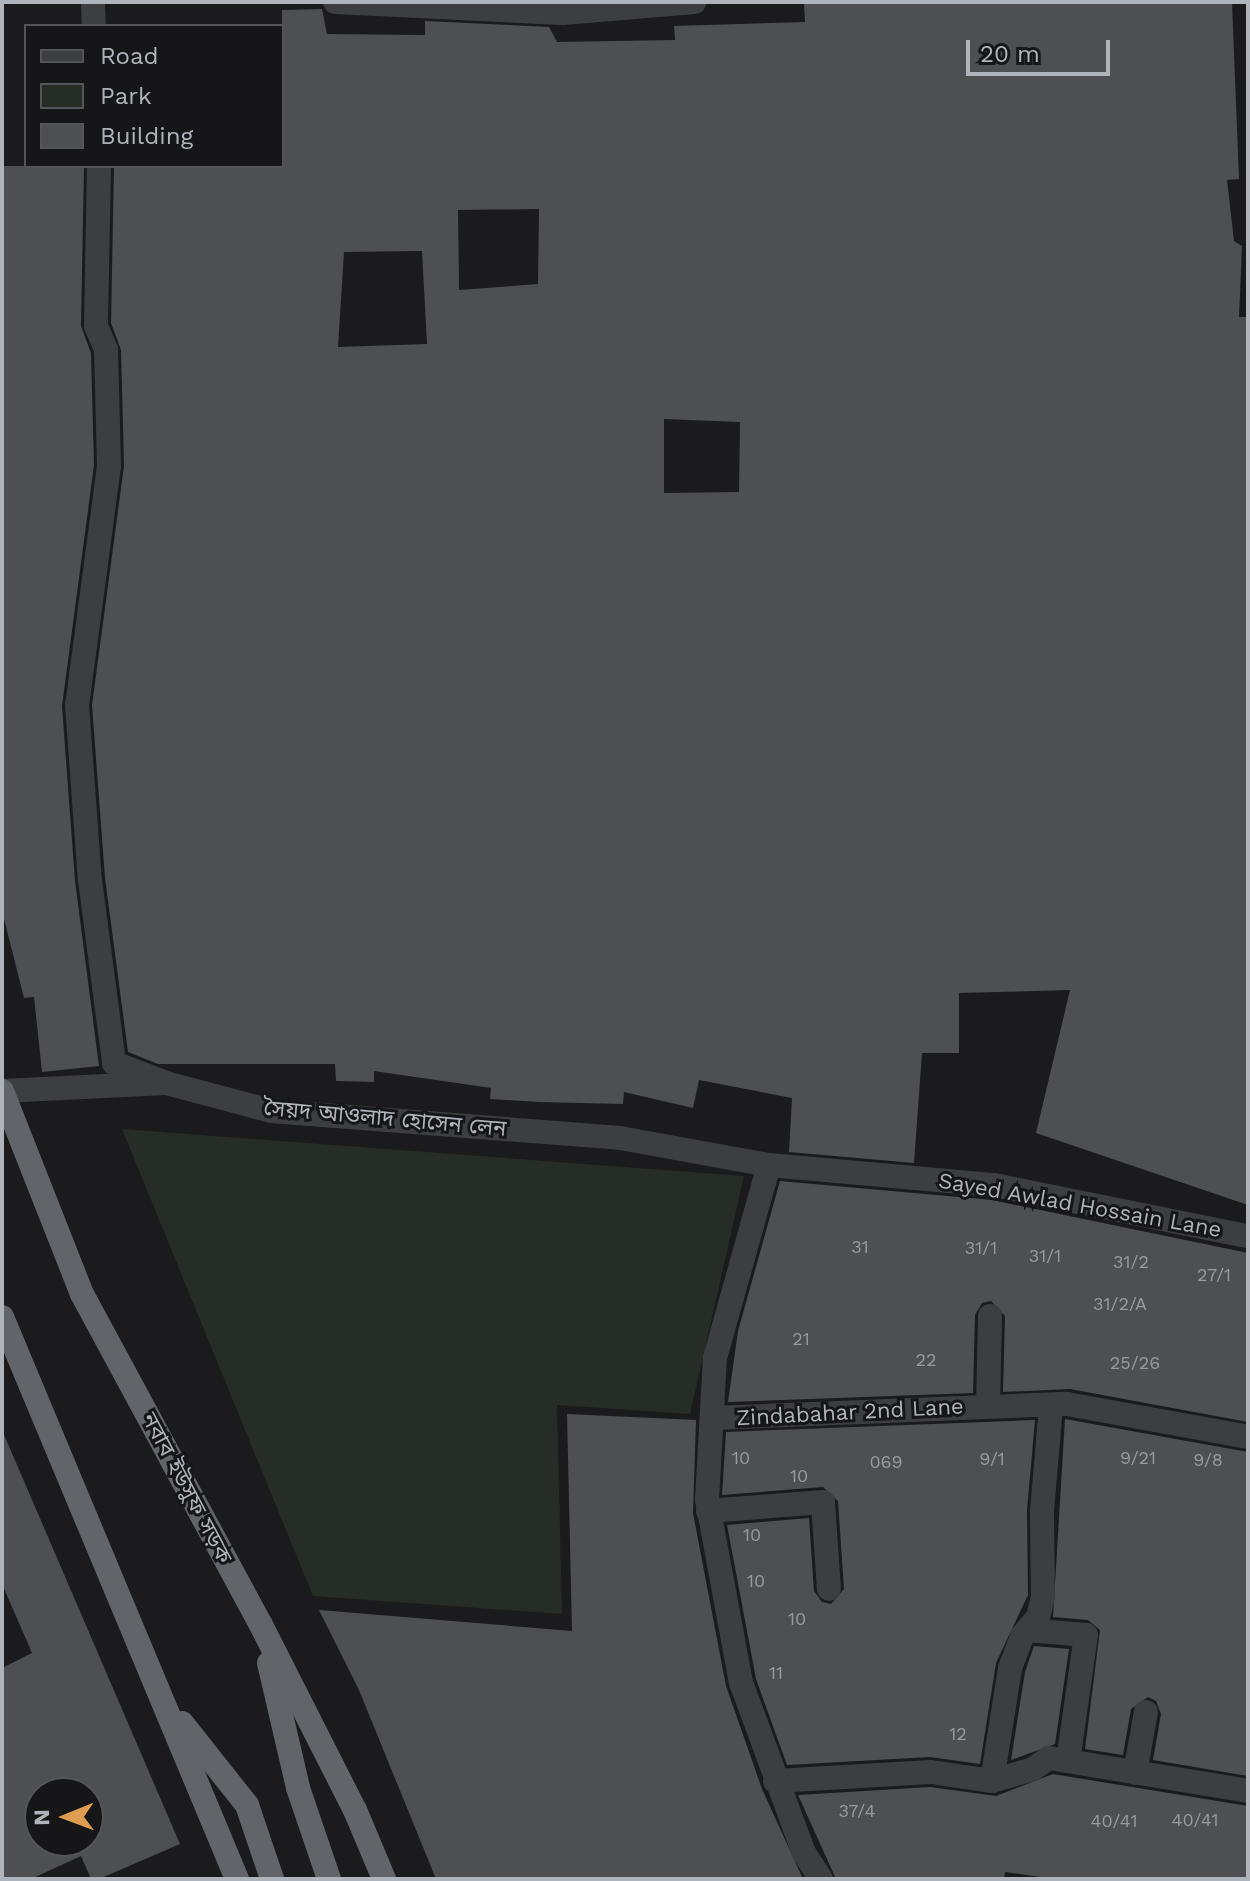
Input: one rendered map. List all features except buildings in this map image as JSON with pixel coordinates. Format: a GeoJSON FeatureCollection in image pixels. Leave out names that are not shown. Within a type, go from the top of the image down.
{"type":"FeatureCollection","features":[{"type":"Feature","properties":{"kind":"highway","name":"নবাব ইউসুফ সড়ক"},"geometry":{"type":"LineString","coordinates":[[2,1091],[82,1294],[261,1625],[355,1810],[378,1877]]}},
{"type":"Feature","properties":{"kind":"highway"},"geometry":{"type":"LineString","coordinates":[[2,1317],[237,1879]]}},
{"type":"Feature","properties":{"kind":"highway"},"geometry":{"type":"LineString","coordinates":[[261,1625],[298,1788],[329,1879]]}},
{"type":"Feature","properties":{"kind":"highway"},"geometry":{"type":"LineString","coordinates":[[161,1696],[247,1805],[272,1879]]}},
{"type":"Feature","properties":{"kind":"street"},"geometry":{"type":"LineString","coordinates":[[93,2],[94,24]]}},
{"type":"Feature","properties":{"kind":"street"},"geometry":{"type":"LineString","coordinates":[[335,2],[563,13],[695,2]]}},
{"type":"Feature","properties":{"kind":"street"},"geometry":{"type":"LineString","coordinates":[[99,168],[96,326],[106,350],[109,466],[77,705],[87,848],[114,1063],[166,1083]]}},
{"type":"Feature","properties":{"kind":"street","name":"সৈয়দ আওলাদ হোসেন লেন"},"geometry":{"type":"LineString","coordinates":[[2,1091],[166,1083],[271,1111],[620,1138],[769,1165]]}},
{"type":"Feature","properties":{"kind":"street","name":"Sayed Awlad Hossain Lane"},"geometry":{"type":"LineString","coordinates":[[769,1165],[994,1185],[1248,1236]]}},
{"type":"Feature","properties":{"kind":"street","name":"Zindabahar 2nd Lane"},"geometry":{"type":"LineString","coordinates":[[769,1165],[715,1358],[708,1511],[741,1683],[804,1853],[821,1879]]}},
{"type":"Feature","properties":{"kind":"street","name":"Zindabahar 2nd Lane"},"geometry":{"type":"LineString","coordinates":[[988,1406],[990,1316]]}},
{"type":"Feature","properties":{"kind":"street","name":"Zindabahar 2nd Lane"},"geometry":{"type":"LineString","coordinates":[[712,1418],[988,1406],[1105,1407],[1248,1437]]}},
{"type":"Feature","properties":{"kind":"street"},"geometry":{"type":"LineString","coordinates":[[992,1781],[1010,1668],[1027,1630],[1038,1617],[1043,1597],[1042,1511],[1051,1406]]}},
{"type":"Feature","properties":{"kind":"street"},"geometry":{"type":"LineString","coordinates":[[708,1511],[823,1502],[829,1589]]}},
{"type":"Feature","properties":{"kind":"street"},"geometry":{"type":"LineString","coordinates":[[1027,1630],[1086,1635],[1068,1761]]}},
{"type":"Feature","properties":{"kind":"street"},"geometry":{"type":"LineString","coordinates":[[1135,1773],[1146,1712]]}},
{"type":"Feature","properties":{"kind":"street"},"geometry":{"type":"LineString","coordinates":[[775,1781],[931,1772],[992,1781],[1033,1769],[1049,1758],[1248,1791]]}},
{"type":"Feature","properties":{"kind":"green space"},"geometry":{"type":"Polygon","coordinates":[[[122,1129],[744,1176],[690,1414],[557,1405],[562,1614],[313,1596],[122,1129]]]}}]}
